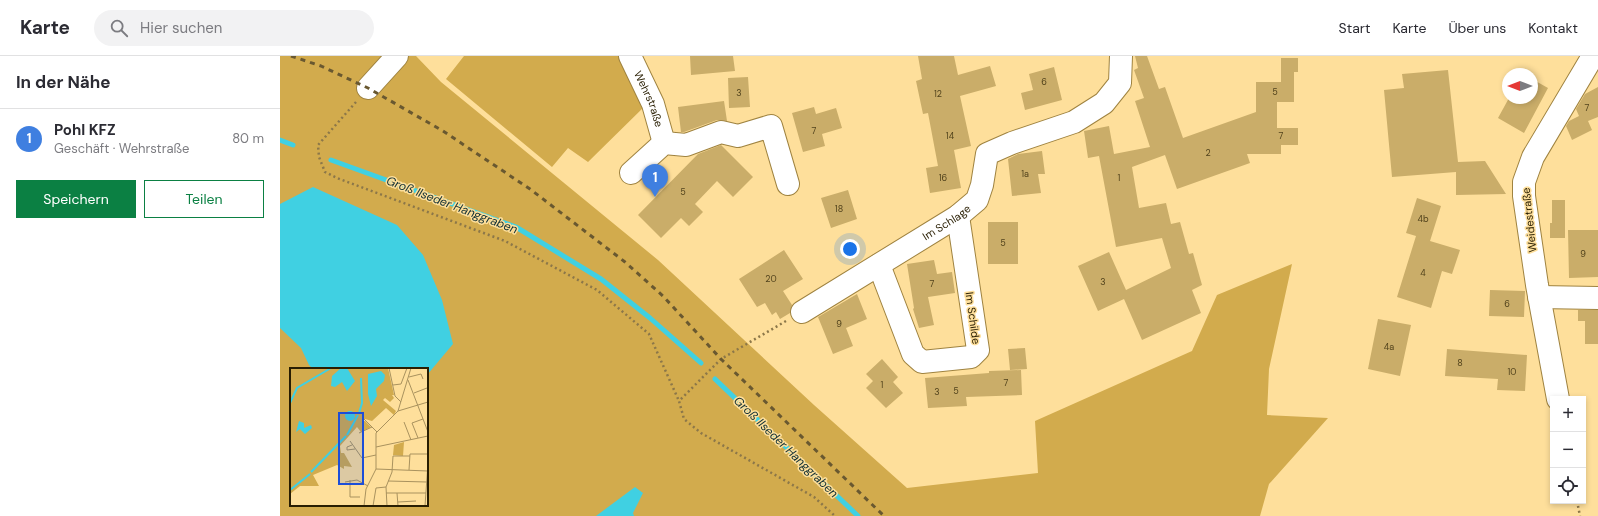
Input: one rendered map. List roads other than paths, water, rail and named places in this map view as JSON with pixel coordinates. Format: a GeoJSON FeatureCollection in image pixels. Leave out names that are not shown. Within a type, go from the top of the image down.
{"type":"FeatureCollection","features":[{"type":"Feature","properties":{"kind":"street"},"geometry":{"type":"LineString","coordinates":[[368,88],[397,56]]}},
{"type":"Feature","properties":{"kind":"street","name":"Wehrstraße"},"geometry":{"type":"LineString","coordinates":[[630,56],[653,104],[664,143]]}},
{"type":"Feature","properties":{"kind":"street","name":"Im Schlage"},"geometry":{"type":"LineString","coordinates":[[802,312],[958,216],[977,200],[982,184],[987,154],[1012,143],[1074,122],[1104,103],[1120,83],[1121,56]]}},
{"type":"Feature","properties":{"kind":"street","name":"Weidestraße"},"geometry":{"type":"LineString","coordinates":[[1557,396],[1539,297],[1524,196],[1524,182],[1533,157],[1593,56]]}},
{"type":"Feature","properties":{"kind":"street","name":"Wehrstraße"},"geometry":{"type":"LineString","coordinates":[[632,173],[664,143],[686,144],[721,132],[738,136],[771,126],[788,184]]}},
{"type":"Feature","properties":{"kind":"street","name":"Im Schilde"},"geometry":{"type":"LineString","coordinates":[[879,265],[913,354],[922,362],[971,357],[978,350],[958,216]]}},
{"type":"Feature","properties":{"kind":"street"},"geometry":{"type":"LineString","coordinates":[[1539,297],[1598,298]]}},
{"type":"Feature","properties":{"kind":"water"},"geometry":{"type":"Polygon","coordinates":[[[313,187],[397,225],[423,255],[442,300],[453,344],[428,374],[428,368],[312,368],[309,365],[301,348],[280,328],[280,204],[313,187]]]}},
{"type":"Feature","properties":{"kind":"water"},"geometry":{"type":"Polygon","coordinates":[[[635,487],[643,493],[633,513],[634,516],[596,516],[635,487]]]}},
{"type":"Feature","properties":{"kind":"waterway","name":"Groß Ilseder Hanggraben"},"geometry":{"type":"LineString","coordinates":[[280,140],[293,145]]}},
{"type":"Feature","properties":{"kind":"waterway","name":"Groß Ilseder Hanggraben"},"geometry":{"type":"LineString","coordinates":[[331,160],[516,227],[601,279],[650,318],[701,363]]}},
{"type":"Feature","properties":{"kind":"waterway","name":"Groß Ilseder Hanggraben"},"geometry":{"type":"LineString","coordinates":[[715,379],[858,516]]}},
{"type":"Feature","properties":{"kind":"railway"},"geometry":{"type":"LineString","coordinates":[[291,56],[321,66],[368,88],[443,131],[530,189],[625,262],[663,296],[721,359],[884,516]]}},
{"type":"Feature","properties":{"kind":"place","name":"Pohl KFZ"},"geometry":{"type":"Point","coordinates":[655,197]}}]}
